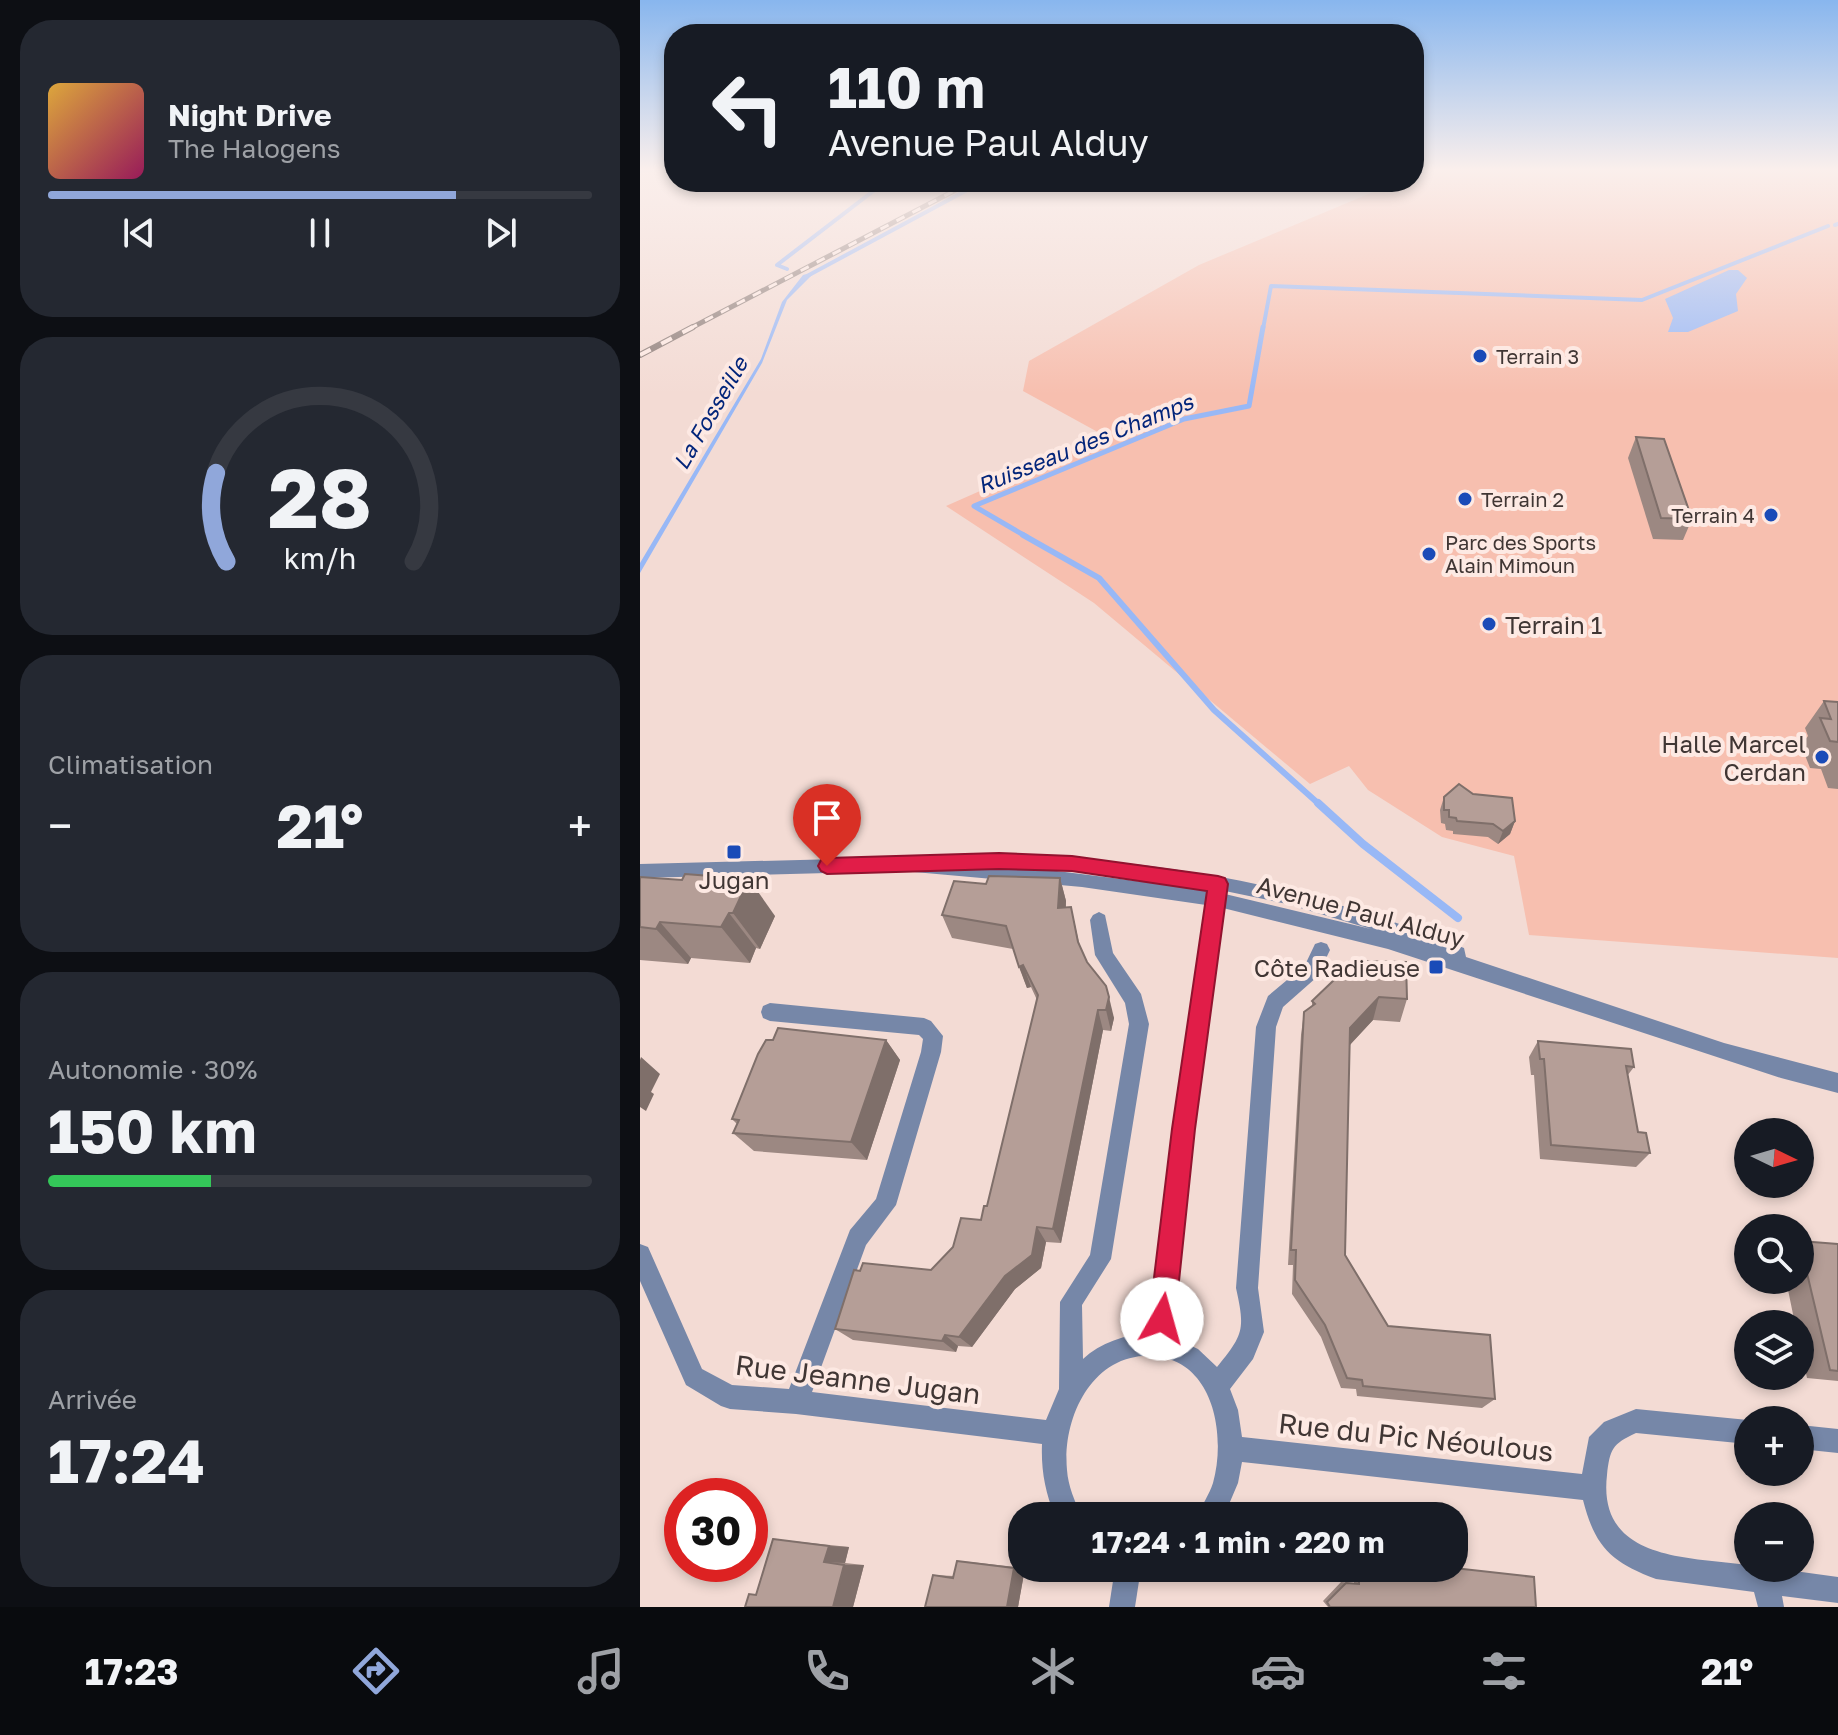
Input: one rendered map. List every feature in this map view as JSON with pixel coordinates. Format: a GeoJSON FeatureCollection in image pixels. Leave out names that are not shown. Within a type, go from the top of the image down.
{"type":"FeatureCollection","features":[{"type":"Feature","properties":{"kind":"street","name":"Avenue Paul Alduy"},"geometry":{"type":"LineString","coordinates":[[640,871],[999,861],[1072,863],[1217,892],[1388,941],[1616,1017],[1838,1083]]}},
{"type":"Feature","properties":{"kind":"street"},"geometry":{"type":"LineString","coordinates":[[1159,1345],[1183,1129],[1217,892]]}},
{"type":"Feature","properties":{"kind":"street"},"geometry":{"type":"LineString","coordinates":[[1071,1392],[1071,1302],[1100,1259],[1139,1024],[1134,1000],[1104,955],[1099,920]]}},
{"type":"Feature","properties":{"kind":"street"},"geometry":{"type":"LineString","coordinates":[[1217,1386],[1254,1337],[1254,1316],[1247,1288],[1266,1027],[1275,1002],[1311,971],[1321,950]]}},
{"type":"Feature","properties":{"kind":"street"},"geometry":{"type":"LineString","coordinates":[[770,1012],[924,1027],[933,1036],[931,1052],[885,1205],[858,1238],[796,1402]]}},
{"type":"Feature","properties":{"kind":"street","name":"Rue Jeanne Jugan"},"geometry":{"type":"LineString","coordinates":[[640,1255],[694,1377],[730,1397],[1054,1433]]}},
{"type":"Feature","properties":{"kind":"street"},"geometry":{"type":"LineString","coordinates":[[1060,1502],[1052,1468],[1054,1433],[1071,1392],[1088,1369],[1111,1353],[1134,1345],[1159,1345],[1181,1352],[1201,1366],[1217,1386],[1228,1415],[1232,1448],[1228,1477],[1216,1502]]}},
{"type":"Feature","properties":{"kind":"street"},"geometry":{"type":"LineString","coordinates":[[1734,1431],[1636,1421],[1613,1431],[1598,1446],[1593,1488],[1610,1539],[1629,1557],[1768,1594],[1838,1590]]}},
{"type":"Feature","properties":{"kind":"street"},"geometry":{"type":"LineString","coordinates":[[1814,1438],[1838,1441]]}},
{"type":"Feature","properties":{"kind":"street","name":"Rue du Pic Néoulous"},"geometry":{"type":"LineString","coordinates":[[1232,1448],[1593,1488]]}},
{"type":"Feature","properties":{"kind":"street"},"geometry":{"type":"LineString","coordinates":[[1122,1607],[1126,1582]]}},
{"type":"Feature","properties":{"kind":"shaded area","name":"Parc des Sports Alain Mimoun"},"geometry":{"type":"Polygon","coordinates":[[[1249,244],[1838,244],[1838,958],[1529,935],[1514,856],[1442,837],[1368,790],[1349,766],[1310,784],[1094,603],[946,506],[1105,436],[1023,391],[1029,361],[1199,265],[1249,244]]]}},
{"type":"Feature","properties":{"kind":"water"},"geometry":{"type":"Polygon","coordinates":[[[1729,270],[1738,270],[1747,278],[1736,294],[1738,311],[1688,332],[1668,332],[1673,318],[1665,299],[1729,270]]]}},
{"type":"Feature","properties":{"kind":"water"},"geometry":{"type":"Polygon","coordinates":[[[813,274],[787,300],[762,363],[640,573],[640,563],[761,359],[782,302],[803,275],[813,274]]]}},
{"type":"Feature","properties":{"kind":"building"},"geometry":{"type":"Polygon","coordinates":[[[1636,437],[1664,439],[1692,519],[1661,518],[1636,437]]]}},
{"type":"Feature","properties":{"kind":"building"},"geometry":{"type":"Polygon","coordinates":[[[1824,701],[1838,702],[1838,742],[1830,741],[1820,718],[1831,719],[1824,701]]]}},
{"type":"Feature","properties":{"kind":"building"},"geometry":{"type":"Polygon","coordinates":[[[1459,784],[1473,794],[1512,798],[1515,821],[1503,831],[1493,824],[1457,821],[1449,817],[1449,810],[1444,810],[1444,797],[1459,784]]]}},
{"type":"Feature","properties":{"kind":"building"},"geometry":{"type":"Polygon","coordinates":[[[685,874],[749,879],[733,913],[729,913],[721,927],[660,922],[656,929],[640,927],[640,877],[682,880],[685,874]]]}},
{"type":"Feature","properties":{"kind":"building"},"geometry":{"type":"Polygon","coordinates":[[[989,876],[1060,878],[1058,908],[1071,907],[1078,942],[1087,962],[1106,986],[1109,997],[1106,1010],[1098,1010],[1053,1229],[1037,1227],[1032,1255],[1005,1276],[959,1337],[945,1335],[942,1341],[835,1329],[854,1270],[860,1271],[863,1263],[931,1270],[953,1247],[961,1218],[981,1220],[984,1206],[987,1206],[1038,995],[1023,965],[1019,967],[1006,926],[942,915],[954,881],[986,884],[989,876]]]}},
{"type":"Feature","properties":{"kind":"building"},"geometry":{"type":"Polygon","coordinates":[[[1349,961],[1406,962],[1407,999],[1379,997],[1350,1028],[1345,1255],[1388,1326],[1490,1335],[1495,1399],[1363,1386],[1362,1380],[1347,1378],[1325,1325],[1295,1280],[1296,1250],[1291,1250],[1304,1012],[1315,1004],[1312,1001],[1349,961]]]}},
{"type":"Feature","properties":{"kind":"building"},"geometry":{"type":"Polygon","coordinates":[[[778,1028],[886,1040],[851,1142],[733,1133],[739,1120],[732,1119],[758,1054],[766,1040],[773,1040],[778,1028]]]}},
{"type":"Feature","properties":{"kind":"building"},"geometry":{"type":"Polygon","coordinates":[[[1538,1041],[1631,1049],[1634,1067],[1626,1066],[1638,1132],[1646,1133],[1650,1153],[1551,1145],[1544,1059],[1540,1059],[1538,1041]]]}},
{"type":"Feature","properties":{"kind":"building"},"geometry":{"type":"Polygon","coordinates":[[[1814,1242],[1838,1244],[1838,1371],[1830,1370],[1812,1294],[1814,1242]]]}},
{"type":"Feature","properties":{"kind":"building"},"geometry":{"type":"Polygon","coordinates":[[[773,1539],[829,1546],[824,1562],[844,1565],[833,1607],[745,1607],[749,1594],[756,1595],[760,1582],[768,1582],[768,1555],[773,1539]]]}},
{"type":"Feature","properties":{"kind":"building"},"geometry":{"type":"Polygon","coordinates":[[[957,1561],[1008,1567],[1008,1582],[1011,1582],[1007,1607],[925,1607],[933,1575],[953,1578],[957,1561]]]}},
{"type":"Feature","properties":{"kind":"building"},"geometry":{"type":"Polygon","coordinates":[[[1468,1570],[1534,1577],[1536,1607],[1330,1607],[1327,1602],[1346,1583],[1468,1582],[1468,1570]]]}},
{"type":"Feature","properties":{"kind":"waterway","name":"La Fosseille"},"geometry":{"type":"LineString","coordinates":[[787,269],[777,265],[804,244]]}},
{"type":"Feature","properties":{"kind":"waterway"},"geometry":{"type":"LineString","coordinates":[[809,275],[867,244]]}},
{"type":"Feature","properties":{"kind":"waterway","name":"Ruisseau des Champs"},"geometry":{"type":"LineString","coordinates":[[1263,329],[1271,286],[1642,300],[1783,244]]}},
{"type":"Feature","properties":{"kind":"waterway","name":"Ruisseau des Champs"},"geometry":{"type":"LineString","coordinates":[[1027,537],[974,506],[1184,419],[1249,406],[1263,327]]}},
{"type":"Feature","properties":{"kind":"waterway","name":"Ruisseau des Champs"},"geometry":{"type":"LineString","coordinates":[[1023,535],[1099,578],[1214,710],[1320,805]]}},
{"type":"Feature","properties":{"kind":"waterway","name":"Ruisseau des Champs"},"geometry":{"type":"LineString","coordinates":[[1318,803],[1363,844],[1458,918]]}},
{"type":"Feature","properties":{"kind":"railway"},"geometry":{"type":"LineString","coordinates":[[689,329],[852,244]]}},
{"type":"Feature","properties":{"kind":"railway"},"geometry":{"type":"LineString","coordinates":[[640,355],[693,327]]}},
{"type":"Feature","properties":{"kind":"place","name":"Terrain 3"},"geometry":{"type":"Point","coordinates":[1480,356]}},
{"type":"Feature","properties":{"kind":"place","name":"Terrain 2"},"geometry":{"type":"Point","coordinates":[1465,499]}},
{"type":"Feature","properties":{"kind":"place","name":"Terrain 4"},"geometry":{"type":"Point","coordinates":[1771,515]}},
{"type":"Feature","properties":{"kind":"place","name":"Parc des Sports Alain Mimoun"},"geometry":{"type":"Point","coordinates":[1429,554]}},
{"type":"Feature","properties":{"kind":"place","name":"Terrain 1"},"geometry":{"type":"Point","coordinates":[1489,624]}},
{"type":"Feature","properties":{"kind":"place","name":"Halle Marcel Cerdan"},"geometry":{"type":"Point","coordinates":[1822,757]}},
{"type":"Feature","properties":{"kind":"place","name":"Jugan"},"geometry":{"type":"Point","coordinates":[734,852]}},
{"type":"Feature","properties":{"kind":"place","name":"Côte Radieuse"},"geometry":{"type":"Point","coordinates":[1436,967]}},
{"type":"Feature","properties":{"kind":"route"},"geometry":{"type":"LineString","coordinates":[[827,866],[999,861],[1072,863],[1218,884],[1183,1129],[1162,1319]]}}]}
